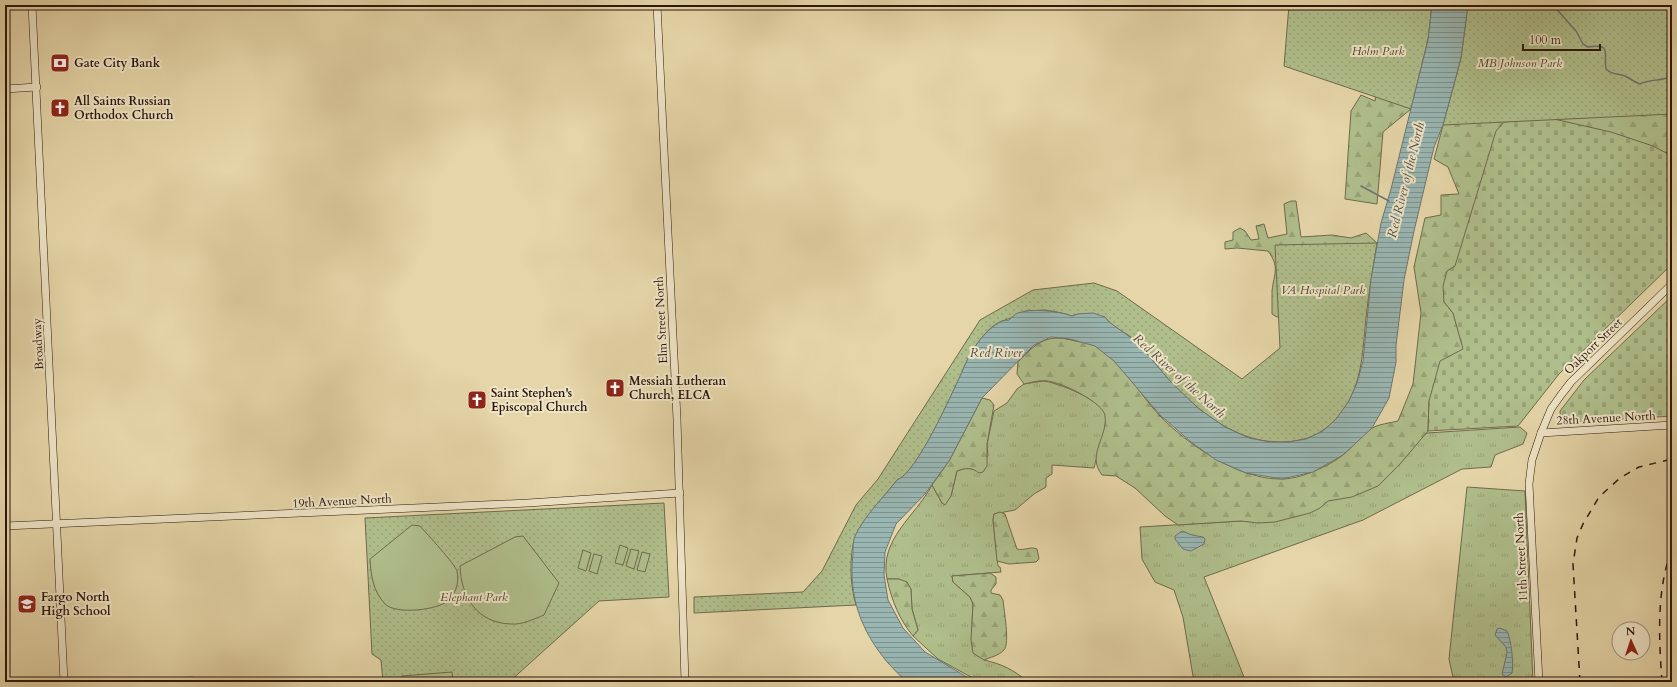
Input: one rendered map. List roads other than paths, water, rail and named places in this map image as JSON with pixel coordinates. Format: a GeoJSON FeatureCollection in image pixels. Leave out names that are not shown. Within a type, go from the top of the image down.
{"type":"FeatureCollection","features":[{"type":"Feature","properties":{"kind":"street","name":"Broadway"},"geometry":{"type":"LineString","coordinates":[[32,5],[64,682]]}},
{"type":"Feature","properties":{"kind":"street","name":"Elm Street North"},"geometry":{"type":"LineString","coordinates":[[657,5],[680,493],[685,682]]}},
{"type":"Feature","properties":{"kind":"street"},"geometry":{"type":"LineString","coordinates":[[5,89],[36,87]]}},
{"type":"Feature","properties":{"kind":"street","name":"Oakport Street"},"geometry":{"type":"LineString","coordinates":[[1541,433],[1551,409],[1571,382],[1672,284]]}},
{"type":"Feature","properties":{"kind":"street","name":"28th Avenue North"},"geometry":{"type":"LineString","coordinates":[[1541,433],[1672,425]]}},
{"type":"Feature","properties":{"kind":"street","name":"11th Street North"},"geometry":{"type":"LineString","coordinates":[[1539,682],[1529,484],[1532,460],[1541,433]]}},
{"type":"Feature","properties":{"kind":"street","name":"19th Avenue North"},"geometry":{"type":"LineString","coordinates":[[5,526],[512,504],[680,493]]}},
{"type":"Feature","properties":{"kind":"water","name":"Red River"},"geometry":{"type":"Polygon","coordinates":[[[1432,5],[1468,5],[1461,58],[1443,125],[1434,147],[1414,231],[1404,280],[1396,345],[1396,362],[1389,398],[1372,428],[1343,455],[1313,472],[1282,479],[1246,473],[1216,460],[1191,442],[1160,415],[1114,361],[1095,346],[1070,339],[1051,337],[1034,345],[982,398],[949,461],[925,494],[896,524],[885,552],[884,575],[888,600],[903,628],[925,652],[975,682],[912,682],[902,677],[888,663],[870,638],[858,612],[852,569],[854,538],[869,514],[897,480],[905,474],[924,448],[972,351],[982,337],[993,326],[1002,321],[1009,320],[1014,315],[1024,311],[1037,310],[1072,316],[1093,313],[1105,317],[1109,322],[1137,342],[1170,381],[1199,409],[1225,427],[1249,438],[1270,442],[1289,442],[1306,439],[1323,431],[1336,419],[1349,401],[1357,383],[1363,361],[1371,279],[1381,223],[1391,189],[1428,40],[1432,5]]]}},
{"type":"Feature","properties":{"kind":"water"},"geometry":{"type":"Polygon","coordinates":[[[1182,531],[1203,537],[1205,539],[1204,544],[1191,551],[1183,549],[1175,539],[1175,536],[1182,531]]]}},
{"type":"Feature","properties":{"kind":"water"},"geometry":{"type":"Polygon","coordinates":[[[1500,628],[1507,631],[1512,652],[1512,673],[1506,677],[1502,674],[1507,653],[1506,647],[1495,635],[1497,629],[1500,628]]]}},
{"type":"Feature","properties":{"kind":"waterway"},"geometry":{"type":"LineString","coordinates":[[1553,5],[1576,31],[1583,44],[1588,47],[1596,46],[1604,48],[1606,69],[1613,74],[1625,76],[1640,84],[1672,76]]}},
{"type":"Feature","properties":{"kind":"waterway","name":"Red River of the North"},"geometry":{"type":"LineString","coordinates":[[1361,186],[1389,201]]}},
{"type":"Feature","properties":{"kind":"railway"},"geometry":{"type":"LineString","coordinates":[[1580,682],[1573,564],[1577,538],[1583,524],[1599,497],[1620,478],[1639,467],[1672,459]]}},
{"type":"Feature","properties":{"kind":"railway"},"geometry":{"type":"LineString","coordinates":[[1662,682],[1660,649],[1661,598],[1663,581],[1672,549]]}},
{"type":"Feature","properties":{"kind":"place","name":"Gate City Bank"},"geometry":{"type":"Point","coordinates":[60,63]}},
{"type":"Feature","properties":{"kind":"place","name":"All Saints Russian Orthodox Church"},"geometry":{"type":"Point","coordinates":[60,108]}},
{"type":"Feature","properties":{"kind":"place","name":"Messiah Lutheran Church, ELCA"},"geometry":{"type":"Point","coordinates":[615,388]}},
{"type":"Feature","properties":{"kind":"place","name":"Saint Stephen's Episcopal Church"},"geometry":{"type":"Point","coordinates":[477,400]}},
{"type":"Feature","properties":{"kind":"place","name":"Fargo North High School"},"geometry":{"type":"Point","coordinates":[27,604]}},
{"type":"Feature","properties":{"kind":"park label","name":"Holm Park"},"geometry":{"type":"Point","coordinates":[1378,51]}},
{"type":"Feature","properties":{"kind":"park label","name":"MB Johnson Park"},"geometry":{"type":"Point","coordinates":[1520,63]}},
{"type":"Feature","properties":{"kind":"park label","name":"VA Hospital Park"},"geometry":{"type":"Point","coordinates":[1323,290]}},
{"type":"Feature","properties":{"kind":"park label","name":"Elephant Park"},"geometry":{"type":"Point","coordinates":[474,597]}}]}
